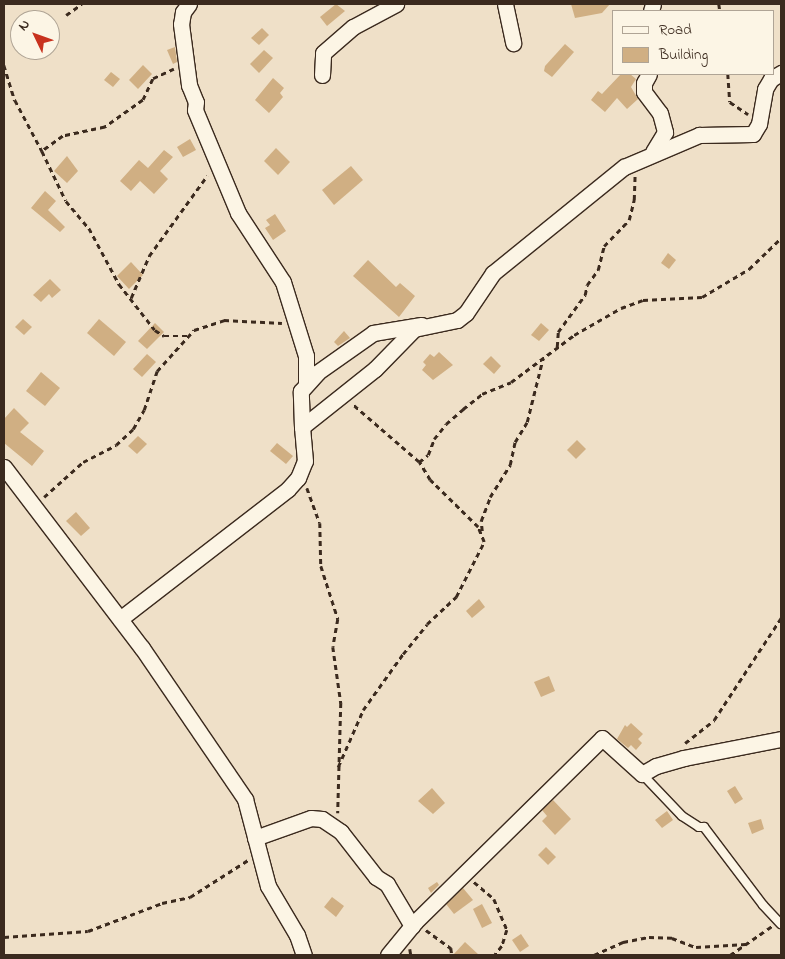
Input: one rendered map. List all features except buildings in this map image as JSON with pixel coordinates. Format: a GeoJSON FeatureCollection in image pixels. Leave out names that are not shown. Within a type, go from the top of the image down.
{"type":"FeatureCollection","features":[{"type":"Feature","properties":{"kind":"street"},"geometry":{"type":"LineString","coordinates":[[120,620],[288,489],[303,470],[299,399],[306,382],[306,356],[282,282],[238,213],[195,110],[196,102],[189,85],[181,24],[183,12],[189,4]]}},
{"type":"Feature","properties":{"kind":"street"},"geometry":{"type":"LineString","coordinates":[[322,75],[323,53],[353,27],[396,4]]}},
{"type":"Feature","properties":{"kind":"street"},"geometry":{"type":"LineString","coordinates":[[505,4],[513,43]]}},
{"type":"Feature","properties":{"kind":"street"},"geometry":{"type":"LineString","coordinates":[[306,382],[373,333],[457,320],[466,313],[493,273],[604,181],[653,152],[699,135],[753,134],[759,124],[758,115],[765,89],[771,79],[781,73]]}},
{"type":"Feature","properties":{"kind":"street"},"geometry":{"type":"LineString","coordinates":[[648,75],[644,83],[644,92],[660,113],[665,132],[653,152]]}},
{"type":"Feature","properties":{"kind":"street"},"geometry":{"type":"LineString","coordinates":[[302,427],[344,395],[414,330],[426,325]]}},
{"type":"Feature","properties":{"kind":"street"},"geometry":{"type":"LineString","coordinates":[[4,467],[120,620],[245,798],[268,886],[297,935],[304,955]]}},
{"type":"Feature","properties":{"kind":"street"},"geometry":{"type":"LineString","coordinates":[[388,955],[413,924],[602,738],[642,774],[656,766],[684,758],[781,739]]}},
{"type":"Feature","properties":{"kind":"street"},"geometry":{"type":"LineString","coordinates":[[258,845],[311,818],[322,820],[341,832],[376,877],[387,884],[413,924]]}},
{"type":"Feature","properties":{"kind":"lane"},"geometry":{"type":"LineString","coordinates":[[642,774],[682,816],[698,826],[704,827],[780,923]]}},
{"type":"Feature","properties":{"kind":"path"},"geometry":{"type":"LineString","coordinates":[[66,15],[82,4]]}},
{"type":"Feature","properties":{"kind":"path"},"geometry":{"type":"LineString","coordinates":[[42,152],[63,136],[105,127],[143,100],[154,79],[187,63]]}},
{"type":"Feature","properties":{"kind":"path"},"geometry":{"type":"LineString","coordinates":[[4,65],[15,100],[66,200],[89,228],[110,270],[164,336],[187,336]]}},
{"type":"Feature","properties":{"kind":"path"},"geometry":{"type":"LineString","coordinates":[[728,75],[730,102],[740,111],[758,115]]}},
{"type":"Feature","properties":{"kind":"path"},"geometry":{"type":"LineString","coordinates":[[131,298],[149,256],[206,179],[213,150]]}},
{"type":"Feature","properties":{"kind":"path"},"geometry":{"type":"LineString","coordinates":[[557,347],[558,332],[585,295],[587,285],[598,270],[604,246],[629,220],[634,200],[635,173]]}},
{"type":"Feature","properties":{"kind":"path"},"geometry":{"type":"LineString","coordinates":[[419,462],[428,455],[440,431],[463,409],[482,394],[511,382],[557,347],[621,308],[643,300],[702,297],[749,269],[781,238]]}},
{"type":"Feature","properties":{"kind":"path"},"geometry":{"type":"LineString","coordinates":[[34,507],[83,462],[116,446],[133,429],[144,410],[157,371],[194,330],[224,320],[280,322],[296,328]]}},
{"type":"Feature","properties":{"kind":"path"},"geometry":{"type":"LineString","coordinates":[[338,767],[364,710],[380,686],[427,624],[456,597],[479,557],[484,542],[481,521],[490,497],[510,465],[515,442],[527,422],[543,358]]}},
{"type":"Feature","properties":{"kind":"path"},"geometry":{"type":"LineString","coordinates":[[344,395],[419,462],[430,480],[482,533]]}},
{"type":"Feature","properties":{"kind":"path"},"geometry":{"type":"LineString","coordinates":[[303,470],[320,523],[322,566],[338,619],[333,647],[341,703],[336,802],[341,832]]}},
{"type":"Feature","properties":{"kind":"path"},"geometry":{"type":"LineString","coordinates":[[679,748],[714,720],[781,618]]}},
{"type":"Feature","properties":{"kind":"path"},"geometry":{"type":"LineString","coordinates":[[4,937],[88,931],[162,903],[190,897],[258,845]]}},
{"type":"Feature","properties":{"kind":"path"},"geometry":{"type":"LineString","coordinates":[[464,875],[494,899],[502,913],[507,930],[502,946],[495,955]]}},
{"type":"Feature","properties":{"kind":"path"},"geometry":{"type":"LineString","coordinates":[[730,955],[780,923]]}},
{"type":"Feature","properties":{"kind":"path"},"geometry":{"type":"LineString","coordinates":[[413,924],[451,948],[452,955]]}},
{"type":"Feature","properties":{"kind":"path"},"geometry":{"type":"LineString","coordinates":[[594,955],[623,942],[649,937],[672,938],[696,947],[746,944]]}}]}
